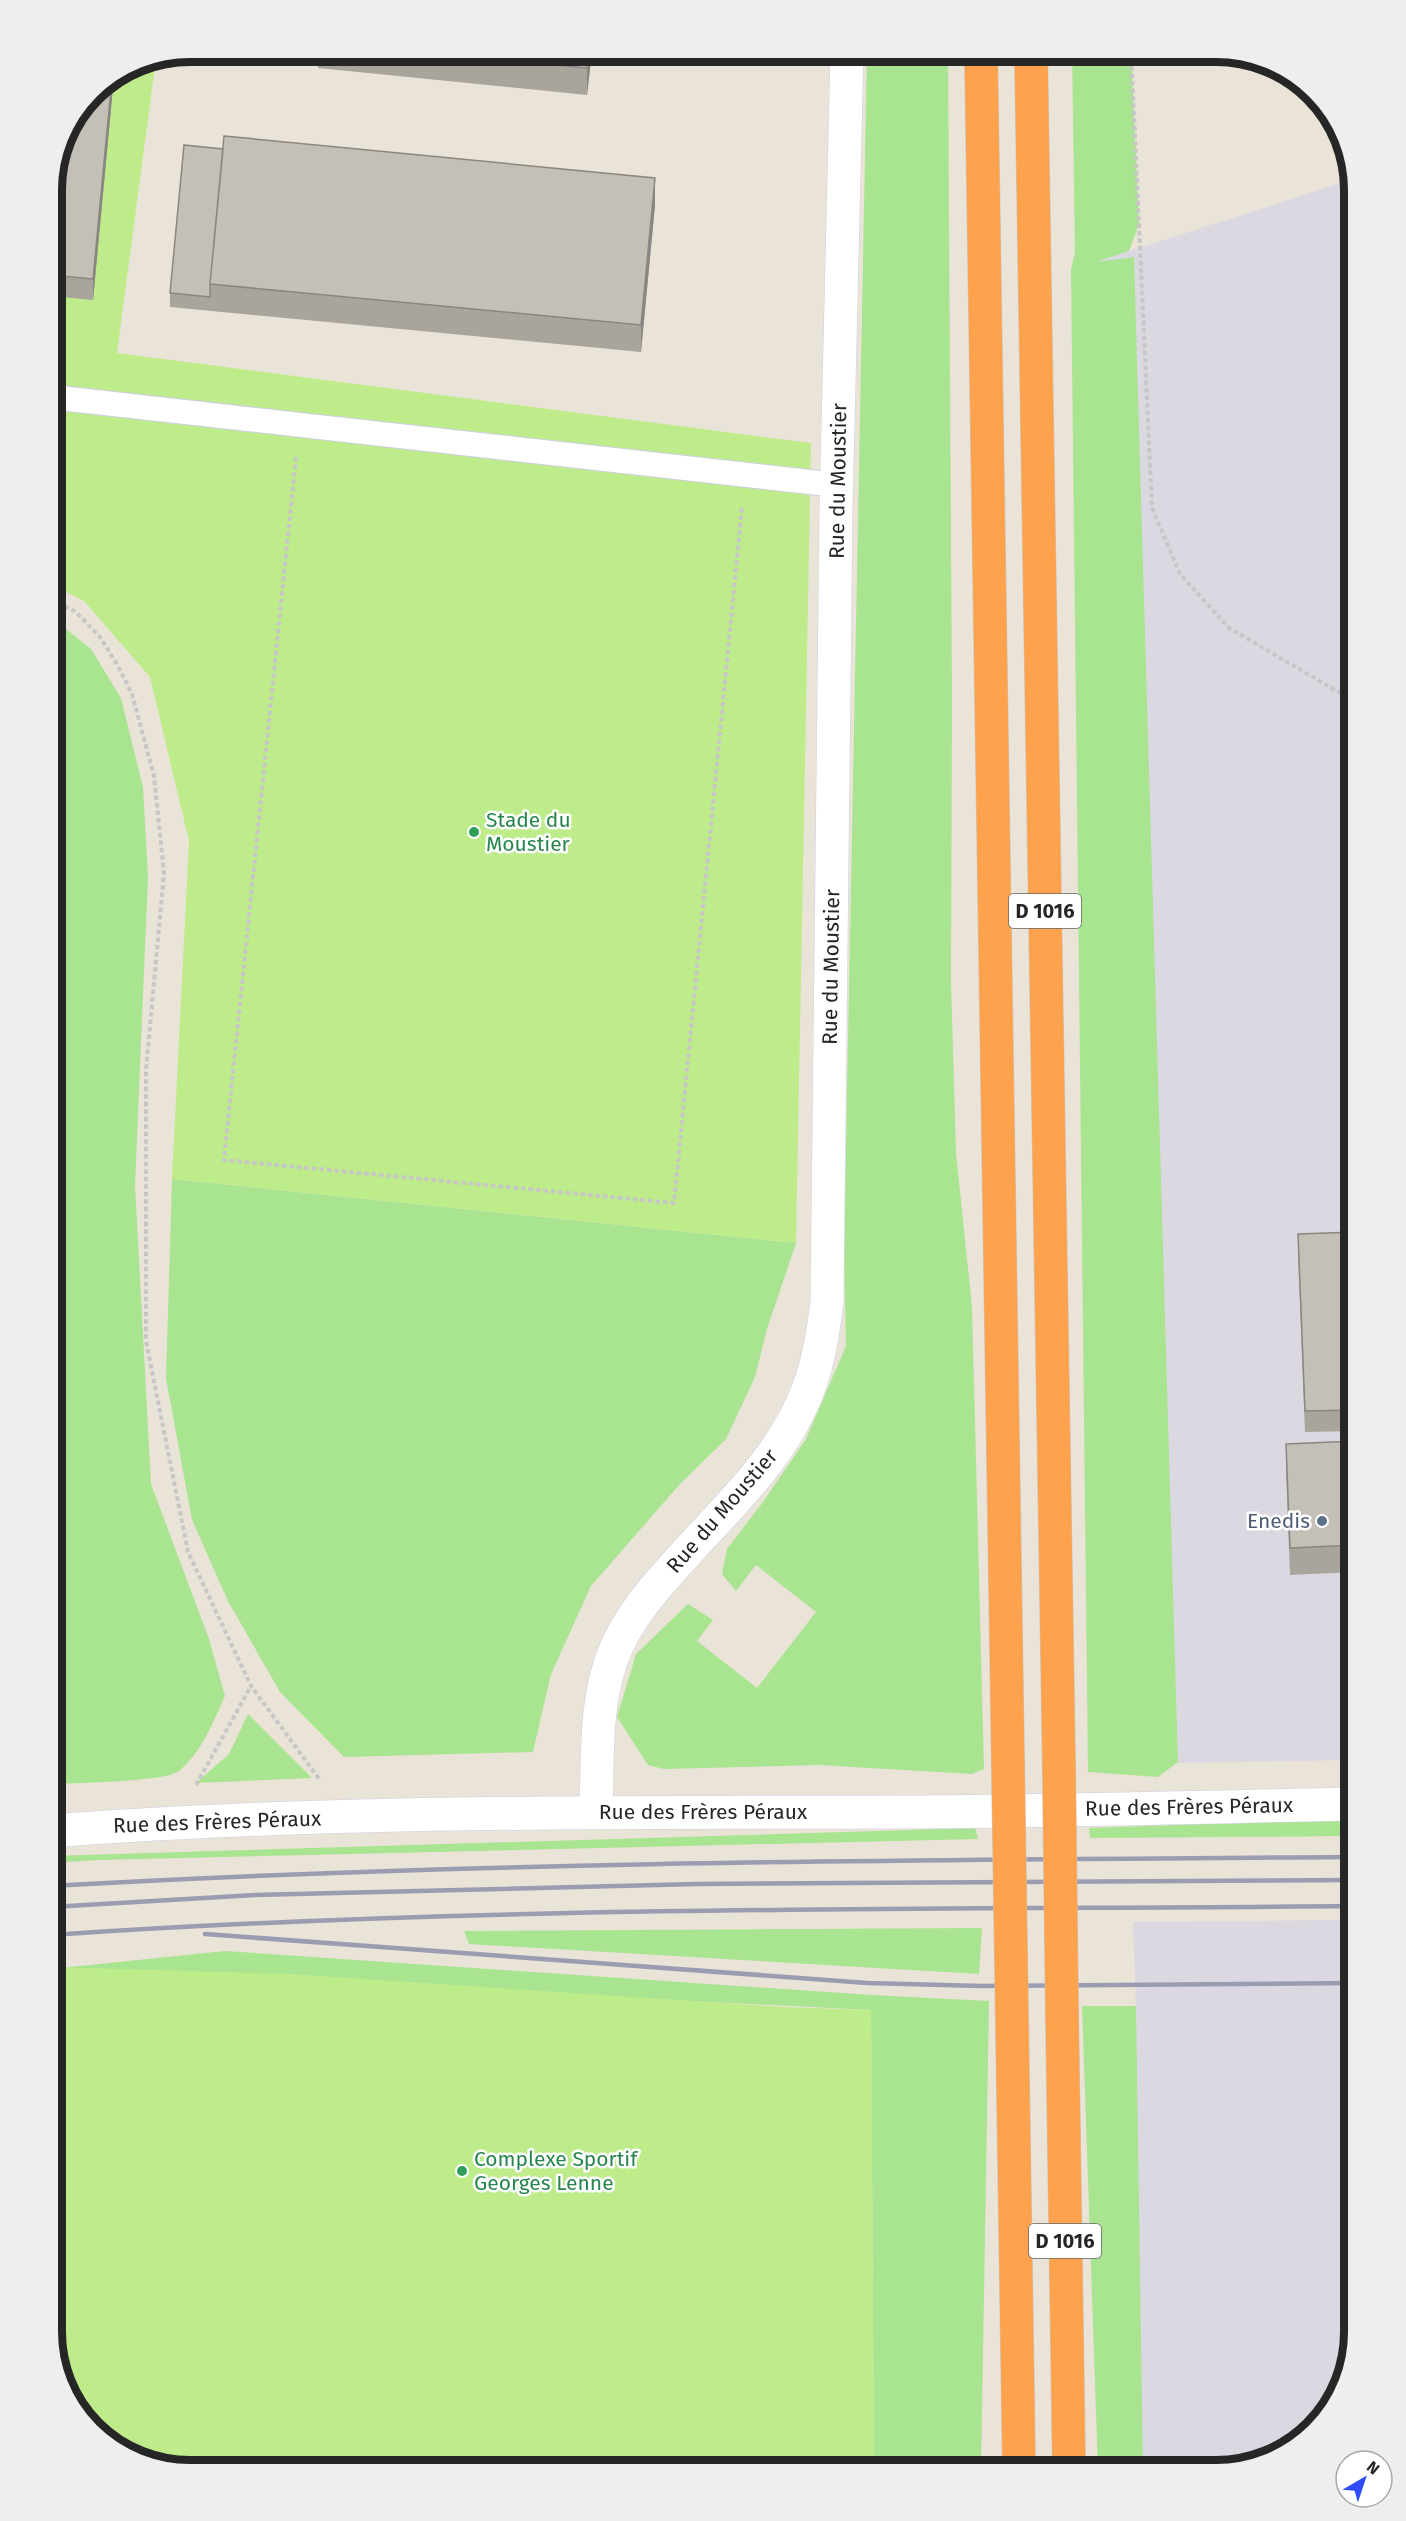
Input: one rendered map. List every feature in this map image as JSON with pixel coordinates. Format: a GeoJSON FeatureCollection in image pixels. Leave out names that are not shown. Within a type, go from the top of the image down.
{"type":"FeatureCollection","features":[{"type":"Feature","properties":{"kind":"highway","name":"D 1016"},"geometry":{"type":"LineString","coordinates":[[981,62],[1019,2460]]}},
{"type":"Feature","properties":{"kind":"highway","name":"D 1016"},"geometry":{"type":"LineString","coordinates":[[1031,62],[1069,2460]]}},
{"type":"Feature","properties":{"kind":"highway","name":"D 1016"},"geometry":{"type":"LineString","coordinates":[[1011,2460],[1018,2398]]}},
{"type":"Feature","properties":{"kind":"street","name":"Rue du Moustier"},"geometry":{"type":"LineString","coordinates":[[596,1812],[599,1711],[607,1673],[617,1646],[649,1594],[775,1453],[795,1419],[809,1388],[823,1334],[827,1303],[837,485],[847,62]]}},
{"type":"Feature","properties":{"kind":"street","name":"Rue des Frères Péraux"},"geometry":{"type":"LineString","coordinates":[[62,1829],[347,1817],[596,1812],[913,1812],[1344,1804]]}},
{"type":"Feature","properties":{"kind":"lane"},"geometry":{"type":"LineString","coordinates":[[62,398],[837,485]]}},
{"type":"Feature","properties":{"kind":"path"},"geometry":{"type":"LineString","coordinates":[[1132,62],[1152,508],[1180,574],[1229,628],[1342,694],[1344,697]]}},
{"type":"Feature","properties":{"kind":"path"},"geometry":{"type":"LineString","coordinates":[[296,457],[224,1160],[674,1203],[742,500]]}},
{"type":"Feature","properties":{"kind":"path"},"geometry":{"type":"LineString","coordinates":[[62,605],[75,611],[100,637],[118,666],[132,694],[154,776],[164,873],[146,1070],[146,1341],[188,1552],[251,1686],[347,1817]]}},
{"type":"Feature","properties":{"kind":"path"},"geometry":{"type":"LineString","coordinates":[[175,1823],[251,1686]]}},
{"type":"Feature","properties":{"kind":"shaded area"},"geometry":{"type":"Polygon","coordinates":[[[1344,182],[1344,1760],[1178,1763],[1160,1214],[1071,270],[1344,182]]]}},
{"type":"Feature","properties":{"kind":"shaded area"},"geometry":{"type":"Polygon","coordinates":[[[1344,1920],[1344,2331],[1342,2356],[1331,2388],[1313,2416],[1301,2428],[1265,2450],[1241,2457],[1216,2460],[1127,2460],[1136,2006],[1133,1922],[1344,1920]]]}},
{"type":"Feature","properties":{"kind":"green space"},"geometry":{"type":"Polygon","coordinates":[[[867,62],[948,62],[952,701],[951,982],[956,1153],[972,1307],[984,1769],[972,1774],[819,1765],[664,1769],[648,1765],[617,1717],[636,1654],[688,1604],[713,1620],[697,1641],[757,1688],[816,1612],[756,1565],[736,1591],[722,1574],[727,1549],[763,1502],[806,1439],[846,1346],[844,1252],[867,62]]]}},
{"type":"Feature","properties":{"kind":"green space"},"geometry":{"type":"Polygon","coordinates":[[[1072,62],[1132,62],[1139,224],[1129,251],[1096,262],[1134,257],[1178,1762],[1158,1777],[1088,1772],[1071,270],[1075,252],[1072,62]]]}},
{"type":"Feature","properties":{"kind":"green space"},"geometry":{"type":"Polygon","coordinates":[[[155,67],[117,353],[811,443],[796,1243],[172,1179],[189,841],[150,677],[84,601],[62,590],[63,173],[68,149],[75,133],[99,99],[119,83],[155,67]]]}},
{"type":"Feature","properties":{"kind":"green space"},"geometry":{"type":"Polygon","coordinates":[[[62,626],[91,649],[121,698],[143,787],[148,877],[135,1185],[151,1484],[209,1639],[225,1696],[200,1746],[179,1771],[156,1778],[62,1784],[62,626]]]}},
{"type":"Feature","properties":{"kind":"green space"},"geometry":{"type":"Polygon","coordinates":[[[172,1179],[796,1243],[767,1329],[755,1377],[726,1439],[679,1485],[591,1586],[551,1674],[533,1752],[344,1757],[280,1692],[228,1601],[192,1520],[166,1378],[172,1179]]]}},
{"type":"Feature","properties":{"kind":"green space"},"geometry":{"type":"Polygon","coordinates":[[[248,1714],[312,1778],[196,1783],[229,1754],[248,1714]]]}},
{"type":"Feature","properties":{"kind":"green space"},"geometry":{"type":"Polygon","coordinates":[[[1344,1819],[1344,1836],[1090,1838],[1089,1828],[1344,1819]]]}},
{"type":"Feature","properties":{"kind":"green space"},"geometry":{"type":"Polygon","coordinates":[[[975,1828],[978,1839],[62,1862],[62,1856],[975,1828]]]}},
{"type":"Feature","properties":{"kind":"green space"},"geometry":{"type":"Polygon","coordinates":[[[982,1928],[979,1974],[469,1944],[464,1931],[982,1928]]]}},
{"type":"Feature","properties":{"kind":"green space"},"geometry":{"type":"Polygon","coordinates":[[[225,1951],[989,2001],[981,2460],[874,2460],[871,2010],[62,1968],[225,1951]]]}},
{"type":"Feature","properties":{"kind":"green space","name":"Complexe Sportif Georges Lenne"},"geometry":{"type":"Polygon","coordinates":[[[62,1967],[289,1974],[783,2007],[871,2010],[874,2460],[181,2459],[149,2453],[133,2446],[105,2428],[83,2402],[71,2380],[62,2340],[62,1967]]]}},
{"type":"Feature","properties":{"kind":"green space"},"geometry":{"type":"Polygon","coordinates":[[[1082,2006],[1136,2006],[1143,2460],[1098,2460],[1082,2006]]]}},
{"type":"Feature","properties":{"kind":"building"},"geometry":{"type":"Polygon","coordinates":[[[527,62],[588,62],[587,68],[527,62]]]}},
{"type":"Feature","properties":{"kind":"building"},"geometry":{"type":"Polygon","coordinates":[[[111,89],[93,279],[62,276],[62,181],[68,149],[75,133],[88,112],[111,89]]]}},
{"type":"Feature","properties":{"kind":"building"},"geometry":{"type":"Polygon","coordinates":[[[224,136],[655,178],[641,325],[210,284],[224,136]]]}},
{"type":"Feature","properties":{"kind":"building"},"geometry":{"type":"Polygon","coordinates":[[[184,145],[223,149],[210,297],[170,293],[184,145]]]}},
{"type":"Feature","properties":{"kind":"building"},"geometry":{"type":"Polygon","coordinates":[[[1344,1232],[1344,1410],[1305,1411],[1298,1234],[1344,1232]]]}},
{"type":"Feature","properties":{"kind":"building","name":"Enedis"},"geometry":{"type":"Polygon","coordinates":[[[1344,1441],[1344,1546],[1290,1548],[1286,1444],[1344,1441]]]}},
{"type":"Feature","properties":{"kind":"railway"},"geometry":{"type":"LineString","coordinates":[[62,1885],[377,1871],[703,1863],[1344,1857]]}},
{"type":"Feature","properties":{"kind":"railway"},"geometry":{"type":"LineString","coordinates":[[62,1906],[255,1895],[697,1884],[1344,1880]]}},
{"type":"Feature","properties":{"kind":"railway"},"geometry":{"type":"LineString","coordinates":[[62,1934],[377,1918],[540,1914],[1344,1906]]}},
{"type":"Feature","properties":{"kind":"railway"},"geometry":{"type":"LineString","coordinates":[[205,1934],[867,1983],[982,1986],[1344,1983]]}},
{"type":"Feature","properties":{"kind":"place","name":"Stade du Moustier"},"geometry":{"type":"Point","coordinates":[474,832]}},
{"type":"Feature","properties":{"kind":"place","name":"Enedis"},"geometry":{"type":"Point","coordinates":[1322,1521]}},
{"type":"Feature","properties":{"kind":"place","name":"Complexe Sportif Georges Lenne"},"geometry":{"type":"Point","coordinates":[462,2171]}}]}
